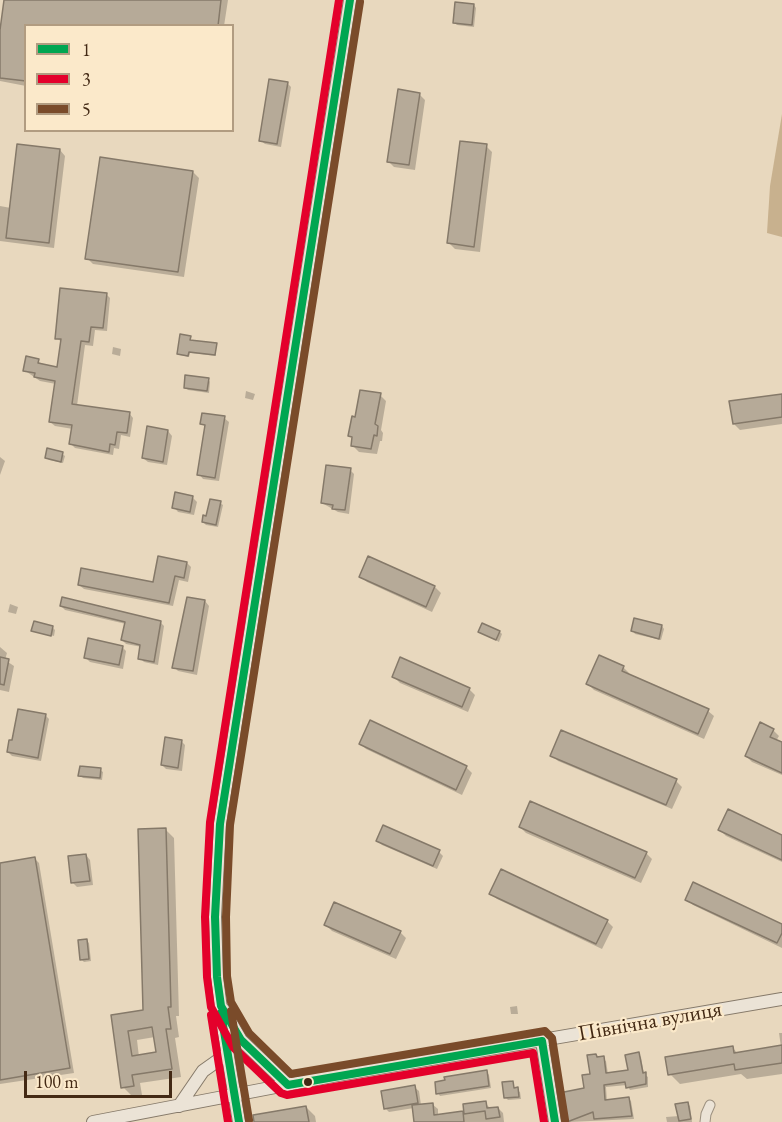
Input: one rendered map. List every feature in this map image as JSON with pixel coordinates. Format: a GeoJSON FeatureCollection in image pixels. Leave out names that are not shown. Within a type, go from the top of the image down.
{"type":"FeatureCollection","features":[{"type":"Feature","properties":{"kind":"street"},"geometry":{"type":"LineString","coordinates":[[239,1122],[221,1006],[215,916],[220,824],[350,0]]}},
{"type":"Feature","properties":{"kind":"street","name":"Північна вулиця"},"geometry":{"type":"LineString","coordinates":[[93,1122],[288,1085],[782,999]]}},
{"type":"Feature","properties":{"kind":"street"},"geometry":{"type":"LineString","coordinates":[[221,1006],[241,1040],[288,1085]]}},
{"type":"Feature","properties":{"kind":"street"},"geometry":{"type":"LineString","coordinates":[[542,1041],[555,1122]]}},
{"type":"Feature","properties":{"kind":"street"},"geometry":{"type":"LineString","coordinates":[[179,1106],[203,1071],[227,1054]]}},
{"type":"Feature","properties":{"kind":"street"},"geometry":{"type":"LineString","coordinates":[[705,1122],[710,1106]]}},
{"type":"Feature","properties":{"kind":"shaded area"},"geometry":{"type":"Polygon","coordinates":[[[782,114],[782,237],[767,233],[770,186],[782,114]]]}},
{"type":"Feature","properties":{"kind":"building"},"geometry":{"type":"Polygon","coordinates":[[[4,0],[221,0],[218,24],[24,24],[24,81],[0,78],[0,30],[4,0]]]}},
{"type":"Feature","properties":{"kind":"building"},"geometry":{"type":"Polygon","coordinates":[[[455,2],[474,4],[472,25],[453,23],[455,2]]]}},
{"type":"Feature","properties":{"kind":"building"},"geometry":{"type":"Polygon","coordinates":[[[269,79],[288,82],[277,144],[259,141],[269,79]]]}},
{"type":"Feature","properties":{"kind":"building"},"geometry":{"type":"Polygon","coordinates":[[[398,89],[420,93],[409,165],[387,162],[398,89]]]}},
{"type":"Feature","properties":{"kind":"building"},"geometry":{"type":"Polygon","coordinates":[[[460,141],[487,144],[474,247],[447,243],[460,141]]]}},
{"type":"Feature","properties":{"kind":"building"},"geometry":{"type":"Polygon","coordinates":[[[17,144],[60,149],[49,243],[6,238],[17,144]]]}},
{"type":"Feature","properties":{"kind":"building"},"geometry":{"type":"Polygon","coordinates":[[[100,157],[193,171],[178,272],[85,259],[100,157]]]}},
{"type":"Feature","properties":{"kind":"building"},"geometry":{"type":"Polygon","coordinates":[[[60,288],[107,293],[103,328],[91,327],[89,342],[81,341],[72,404],[130,412],[127,433],[117,432],[115,445],[110,444],[109,452],[69,444],[72,425],[49,422],[55,381],[34,377],[35,373],[23,371],[26,356],[39,359],[38,363],[57,367],[61,339],[55,339],[60,288]]]}},
{"type":"Feature","properties":{"kind":"building"},"geometry":{"type":"Polygon","coordinates":[[[180,334],[191,336],[190,340],[217,343],[215,355],[189,352],[188,356],[177,354],[180,334]]]}},
{"type":"Feature","properties":{"kind":"building"},"geometry":{"type":"Polygon","coordinates":[[[185,375],[209,378],[207,391],[184,388],[185,375]]]}},
{"type":"Feature","properties":{"kind":"building"},"geometry":{"type":"Polygon","coordinates":[[[360,390],[381,393],[375,424],[378,426],[377,436],[374,435],[371,449],[351,446],[352,437],[348,436],[352,416],[355,417],[360,390]]]}},
{"type":"Feature","properties":{"kind":"building"},"geometry":{"type":"Polygon","coordinates":[[[782,394],[782,417],[733,424],[729,401],[782,394]]]}},
{"type":"Feature","properties":{"kind":"building"},"geometry":{"type":"Polygon","coordinates":[[[202,413],[225,416],[215,478],[197,475],[205,425],[200,424],[202,413]]]}},
{"type":"Feature","properties":{"kind":"building"},"geometry":{"type":"Polygon","coordinates":[[[147,426],[168,430],[163,462],[142,458],[147,426]]]}},
{"type":"Feature","properties":{"kind":"building"},"geometry":{"type":"Polygon","coordinates":[[[47,448],[63,452],[61,462],[45,458],[47,448]]]}},
{"type":"Feature","properties":{"kind":"building"},"geometry":{"type":"Polygon","coordinates":[[[326,465],[351,468],[345,510],[332,509],[333,505],[321,503],[326,465]]]}},
{"type":"Feature","properties":{"kind":"building"},"geometry":{"type":"Polygon","coordinates":[[[175,492],[193,496],[190,512],[172,508],[175,492]]]}},
{"type":"Feature","properties":{"kind":"building"},"geometry":{"type":"Polygon","coordinates":[[[210,499],[221,501],[216,525],[202,522],[203,515],[206,516],[210,499]]]}},
{"type":"Feature","properties":{"kind":"building"},"geometry":{"type":"Polygon","coordinates":[[[158,556],[187,562],[184,578],[175,576],[169,603],[78,585],[81,568],[153,582],[158,556]]]}},
{"type":"Feature","properties":{"kind":"building"},"geometry":{"type":"Polygon","coordinates":[[[368,556],[435,586],[426,607],[359,577],[368,556]]]}},
{"type":"Feature","properties":{"kind":"building"},"geometry":{"type":"Polygon","coordinates":[[[62,597],[161,621],[154,662],[138,659],[140,645],[121,640],[125,622],[60,606],[62,597]]]}},
{"type":"Feature","properties":{"kind":"building"},"geometry":{"type":"Polygon","coordinates":[[[187,597],[205,600],[193,671],[172,668],[187,597]]]}},
{"type":"Feature","properties":{"kind":"building"},"geometry":{"type":"Polygon","coordinates":[[[634,618],[662,625],[659,639],[631,631],[634,618]]]}},
{"type":"Feature","properties":{"kind":"building"},"geometry":{"type":"Polygon","coordinates":[[[34,621],[53,626],[51,636],[31,631],[34,621]]]}},
{"type":"Feature","properties":{"kind":"building"},"geometry":{"type":"Polygon","coordinates":[[[482,623],[500,631],[496,640],[478,632],[482,623]]]}},
{"type":"Feature","properties":{"kind":"building"},"geometry":{"type":"Polygon","coordinates":[[[88,638],[123,646],[119,665],[84,658],[88,638]]]}},
{"type":"Feature","properties":{"kind":"building"},"geometry":{"type":"Polygon","coordinates":[[[599,655],[624,666],[622,671],[709,709],[698,734],[586,684],[599,655]]]}},
{"type":"Feature","properties":{"kind":"building"},"geometry":{"type":"Polygon","coordinates":[[[0,657],[9,659],[4,685],[0,684],[0,657]]]}},
{"type":"Feature","properties":{"kind":"building"},"geometry":{"type":"Polygon","coordinates":[[[400,657],[470,688],[462,707],[392,677],[400,657]]]}},
{"type":"Feature","properties":{"kind":"building"},"geometry":{"type":"Polygon","coordinates":[[[18,709],[46,714],[38,758],[7,752],[9,740],[12,740],[18,709]]]}},
{"type":"Feature","properties":{"kind":"building"},"geometry":{"type":"Polygon","coordinates":[[[370,720],[467,766],[456,790],[359,744],[370,720]]]}},
{"type":"Feature","properties":{"kind":"building"},"geometry":{"type":"Polygon","coordinates":[[[760,722],[774,729],[770,737],[782,742],[782,773],[745,756],[760,722]]]}},
{"type":"Feature","properties":{"kind":"building"},"geometry":{"type":"Polygon","coordinates":[[[561,730],[677,779],[666,805],[550,756],[561,730]]]}},
{"type":"Feature","properties":{"kind":"building"},"geometry":{"type":"Polygon","coordinates":[[[165,737],[182,740],[178,768],[161,765],[165,737]]]}},
{"type":"Feature","properties":{"kind":"building"},"geometry":{"type":"Polygon","coordinates":[[[80,766],[101,768],[100,778],[78,776],[80,766]]]}},
{"type":"Feature","properties":{"kind":"building"},"geometry":{"type":"Polygon","coordinates":[[[530,801],[647,852],[635,878],[519,827],[530,801]]]}},
{"type":"Feature","properties":{"kind":"building"},"geometry":{"type":"Polygon","coordinates":[[[728,809],[782,835],[782,860],[718,830],[728,809]]]}},
{"type":"Feature","properties":{"kind":"building"},"geometry":{"type":"Polygon","coordinates":[[[383,825],[440,850],[433,866],[376,841],[383,825]]]}},
{"type":"Feature","properties":{"kind":"building"},"geometry":{"type":"Polygon","coordinates":[[[166,828],[171,1007],[168,1007],[171,1029],[166,1029],[172,1069],[132,1075],[134,1086],[121,1088],[111,1015],[143,1010],[138,829],[166,828]],[[152,1027],[128,1031],[132,1056],[156,1052],[152,1027]]]}},
{"type":"Feature","properties":{"kind":"building"},"geometry":{"type":"Polygon","coordinates":[[[86,854],[90,881],[71,883],[68,856],[86,854]]]}},
{"type":"Feature","properties":{"kind":"building"},"geometry":{"type":"Polygon","coordinates":[[[35,857],[70,1068],[0,1080],[0,863],[35,857]]]}},
{"type":"Feature","properties":{"kind":"building"},"geometry":{"type":"Polygon","coordinates":[[[501,869],[608,920],[596,944],[489,894],[501,869]]]}},
{"type":"Feature","properties":{"kind":"building"},"geometry":{"type":"Polygon","coordinates":[[[693,882],[782,924],[782,933],[777,943],[685,900],[693,882]]]}},
{"type":"Feature","properties":{"kind":"building"},"geometry":{"type":"Polygon","coordinates":[[[334,902],[401,931],[390,954],[324,925],[334,902]]]}},
{"type":"Feature","properties":{"kind":"building"},"geometry":{"type":"Polygon","coordinates":[[[87,939],[89,959],[80,960],[78,940],[87,939]]]}},
{"type":"Feature","properties":{"kind":"building"},"geometry":{"type":"Polygon","coordinates":[[[782,1045],[782,1063],[735,1070],[734,1064],[668,1075],[665,1057],[733,1046],[734,1053],[782,1045]]]}},
{"type":"Feature","properties":{"kind":"building"},"geometry":{"type":"Polygon","coordinates":[[[639,1052],[643,1073],[646,1072],[646,1084],[626,1088],[625,1082],[604,1085],[605,1100],[629,1097],[632,1116],[594,1119],[593,1112],[567,1122],[559,1093],[584,1088],[582,1075],[590,1074],[587,1055],[604,1056],[606,1073],[628,1070],[625,1055],[639,1052]]]}},
{"type":"Feature","properties":{"kind":"building"},"geometry":{"type":"Polygon","coordinates":[[[487,1070],[489,1086],[436,1094],[435,1082],[445,1080],[444,1077],[487,1070]]]}},
{"type":"Feature","properties":{"kind":"building"},"geometry":{"type":"Polygon","coordinates":[[[513,1081],[514,1088],[518,1087],[519,1097],[504,1098],[502,1082],[513,1081]]]}},
{"type":"Feature","properties":{"kind":"building"},"geometry":{"type":"Polygon","coordinates":[[[415,1085],[418,1103],[384,1109],[381,1091],[415,1085]]]}},
{"type":"Feature","properties":{"kind":"building"},"geometry":{"type":"Polygon","coordinates":[[[486,1101],[487,1108],[498,1107],[500,1117],[486,1119],[485,1111],[464,1114],[463,1104],[486,1101]]]}},
{"type":"Feature","properties":{"kind":"building"},"geometry":{"type":"Polygon","coordinates":[[[688,1102],[691,1119],[679,1121],[675,1104],[688,1102]]]}},
{"type":"Feature","properties":{"kind":"building"},"geometry":{"type":"Polygon","coordinates":[[[433,1103],[434,1115],[463,1111],[464,1122],[414,1122],[412,1105],[433,1103]]]}},
{"type":"Feature","properties":{"kind":"building"},"geometry":{"type":"Polygon","coordinates":[[[306,1106],[309,1122],[254,1122],[253,1115],[306,1106]]]}},
{"type":"Feature","properties":{"kind":"transit line","name":"3"},"geometry":{"type":"LineString","coordinates":[[339,0],[210,822],[205,917],[207,977],[211,1007],[233,1047],[281,1093],[287,1095],[533,1053],[544,1122]]}},
{"type":"Feature","properties":{"kind":"transit line","name":"1"},"geometry":{"type":"LineString","coordinates":[[350,0],[220,824],[215,917],[217,977],[221,1006],[241,1040],[288,1085],[542,1041],[555,1122]]}},
{"type":"Feature","properties":{"kind":"transit line","name":"5"},"geometry":{"type":"LineString","coordinates":[[360,2],[230,825],[226,917],[227,976],[231,1002],[249,1033],[291,1074],[545,1031],[552,1038],[565,1120]]}},
{"type":"Feature","properties":{"kind":"transit line","name":"5"},"geometry":{"type":"LineString","coordinates":[[231,1011],[249,1120]]}},
{"type":"Feature","properties":{"kind":"transit line","name":"1"},"geometry":{"type":"LineString","coordinates":[[221,1013],[239,1122]]}},
{"type":"Feature","properties":{"kind":"transit line","name":"3"},"geometry":{"type":"LineString","coordinates":[[211,1015],[228,1122]]}}]}
